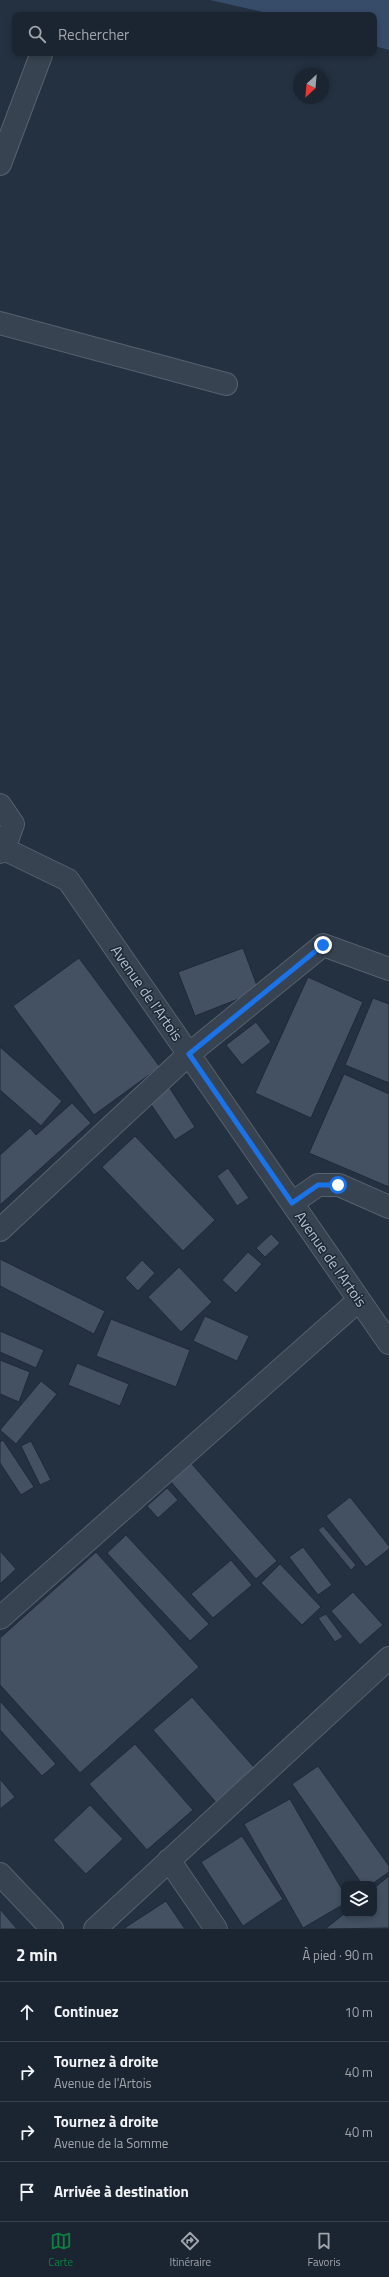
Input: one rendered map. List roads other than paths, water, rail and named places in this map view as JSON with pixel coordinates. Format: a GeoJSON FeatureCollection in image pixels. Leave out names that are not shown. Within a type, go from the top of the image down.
{"type":"FeatureCollection","features":[{"type":"Feature","properties":{"kind":"street"},"geometry":{"type":"LineString","coordinates":[[0,164],[41,56]]}},
{"type":"Feature","properties":{"kind":"street"},"geometry":{"type":"LineString","coordinates":[[0,323],[226,384]]}},
{"type":"Feature","properties":{"kind":"street"},"geometry":{"type":"LineString","coordinates":[[0,805],[13,824],[1,850]]}},
{"type":"Feature","properties":{"kind":"street","name":"Avenue de l'Artois"},"geometry":{"type":"LineString","coordinates":[[1,850],[68,880],[389,1343]]}},
{"type":"Feature","properties":{"kind":"street"},"geometry":{"type":"LineString","coordinates":[[0,1230],[189,1054],[323,945],[389,969]]}},
{"type":"Feature","properties":{"kind":"street"},"geometry":{"type":"LineString","coordinates":[[292,1203],[318,1185],[338,1185],[389,1207]]}},
{"type":"Feature","properties":{"kind":"street"},"geometry":{"type":"LineString","coordinates":[[0,1618],[359,1300]]}},
{"type":"Feature","properties":{"kind":"street"},"geometry":{"type":"LineString","coordinates":[[95,1929],[389,1658]]}},
{"type":"Feature","properties":{"kind":"street"},"geometry":{"type":"LineString","coordinates":[[169,1860],[216,1929]]}},
{"type":"Feature","properties":{"kind":"street"},"geometry":{"type":"LineString","coordinates":[[0,1874],[52,1929]]}},
{"type":"Feature","properties":{"kind":"water"},"geometry":{"type":"Polygon","coordinates":[[[210,0],[389,0],[389,50],[377,47],[377,12],[263,12],[210,0]]]}}]}
